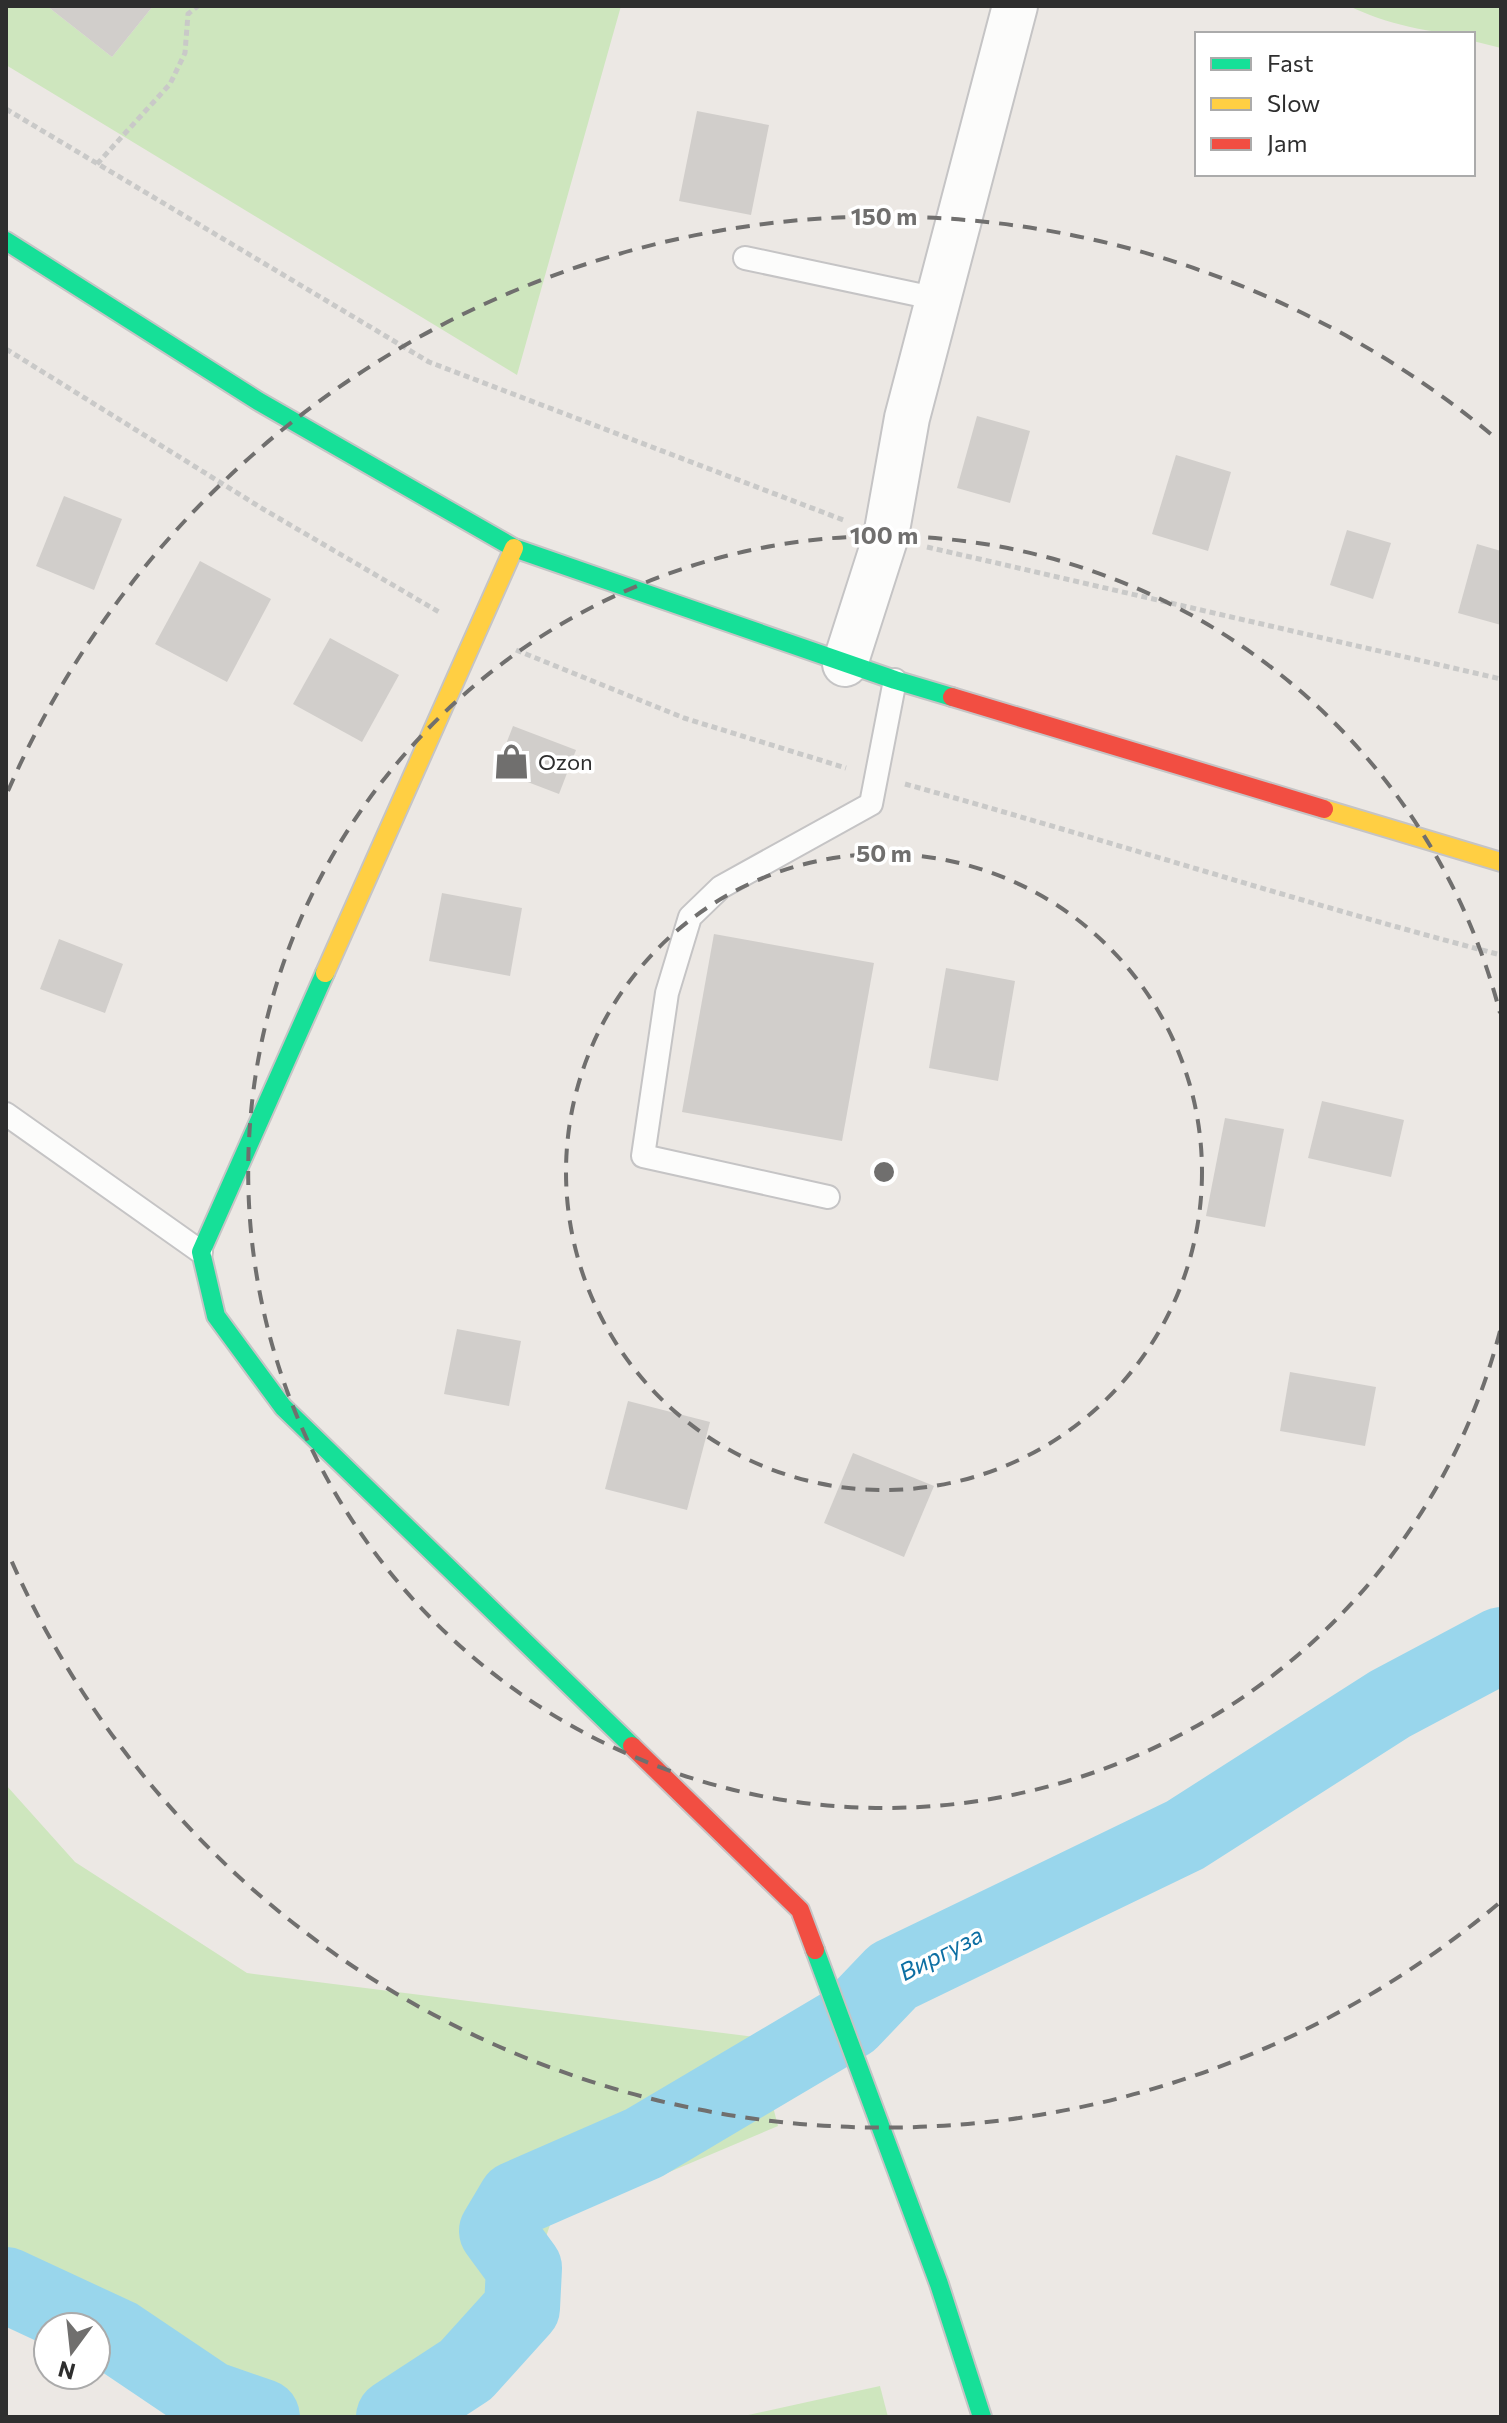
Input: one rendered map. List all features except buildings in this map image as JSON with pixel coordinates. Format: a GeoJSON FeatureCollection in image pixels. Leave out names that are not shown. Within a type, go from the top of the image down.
{"type":"FeatureCollection","features":[{"type":"Feature","properties":{"kind":"street"},"geometry":{"type":"LineString","coordinates":[[845,664],[886,536],[907,418],[1015,6]]}},
{"type":"Feature","properties":{"kind":"street"},"geometry":{"type":"LineString","coordinates":[[6,241],[258,401],[514,548],[895,680],[1501,862]]}},
{"type":"Feature","properties":{"kind":"street"},"geometry":{"type":"LineString","coordinates":[[514,548],[201,1252],[216,1316],[283,1407],[800,1910],[939,2284],[982,2417]]}},
{"type":"Feature","properties":{"kind":"lane"},"geometry":{"type":"LineString","coordinates":[[745,258],[938,299]]}},
{"type":"Feature","properties":{"kind":"lane"},"geometry":{"type":"LineString","coordinates":[[828,1197],[643,1156],[667,993],[690,917],[721,887],[871,804],[895,680]]}},
{"type":"Feature","properties":{"kind":"lane"},"geometry":{"type":"LineString","coordinates":[[6,1114],[201,1252]]}},
{"type":"Feature","properties":{"kind":"path"},"geometry":{"type":"LineString","coordinates":[[97,164],[170,84],[185,53],[188,14],[198,6]]}},
{"type":"Feature","properties":{"kind":"path"},"geometry":{"type":"LineString","coordinates":[[6,109],[429,362],[886,536],[1501,679]]}},
{"type":"Feature","properties":{"kind":"path"},"geometry":{"type":"LineString","coordinates":[[6,349],[263,509],[476,633],[684,718],[1369,920],[1501,955]]}},
{"type":"Feature","properties":{"kind":"green space"},"geometry":{"type":"Polygon","coordinates":[[[6,6],[47,6],[112,57],[153,6],[621,6],[517,375],[6,65],[6,6]]]}},
{"type":"Feature","properties":{"kind":"green space"},"geometry":{"type":"Polygon","coordinates":[[[1349,6],[1501,6],[1501,48],[1475,42],[1475,32],[1441,32],[1378,18],[1349,6]]]}},
{"type":"Feature","properties":{"kind":"green space"},"geometry":{"type":"Polygon","coordinates":[[[6,1785],[75,1862],[247,1973],[755,2037],[778,2126],[551,2222],[522,2308],[466,2370],[394,2417],[262,2417],[210,2399],[112,2334],[112,2311],[62,2311],[6,2285],[6,1785]]]}},
{"type":"Feature","properties":{"kind":"green space"},"geometry":{"type":"Polygon","coordinates":[[[880,2386],[888,2417],[739,2417],[880,2386]]]}},
{"type":"Feature","properties":{"kind":"waterway","name":"Виргуза"},"geometry":{"type":"LineString","coordinates":[[394,2417],[466,2370],[522,2308],[524,2268],[497,2231],[516,2199],[644,2143],[850,2021],[893,1976],[1185,1835],[1390,1704],[1501,1645]]}},
{"type":"Feature","properties":{"kind":"waterway","name":"Виргуза"},"geometry":{"type":"LineString","coordinates":[[6,2285],[118,2337],[210,2399],[262,2417]]}},
{"type":"Feature","properties":{"kind":"traffic: fast"},"geometry":{"type":"LineString","coordinates":[[6,241],[258,401],[514,548],[952,697]]}},
{"type":"Feature","properties":{"kind":"traffic: fast"},"geometry":{"type":"LineString","coordinates":[[325,973],[201,1252],[216,1316],[283,1407],[632,1746]]}},
{"type":"Feature","properties":{"kind":"traffic: fast"},"geometry":{"type":"LineString","coordinates":[[815,1950],[939,2284],[982,2417]]}},
{"type":"Feature","properties":{"kind":"traffic: slow"},"geometry":{"type":"LineString","coordinates":[[325,973],[514,548]]}},
{"type":"Feature","properties":{"kind":"traffic: slow"},"geometry":{"type":"LineString","coordinates":[[1324,809],[1501,862]]}},
{"type":"Feature","properties":{"kind":"traffic: jam"},"geometry":{"type":"LineString","coordinates":[[952,697],[1324,809]]}},
{"type":"Feature","properties":{"kind":"traffic: jam"},"geometry":{"type":"LineString","coordinates":[[632,1746],[800,1910],[815,1950]]}},
{"type":"Feature","properties":{"kind":"place","name":"Ozon"},"geometry":{"type":"Point","coordinates":[512,762]}}]}
